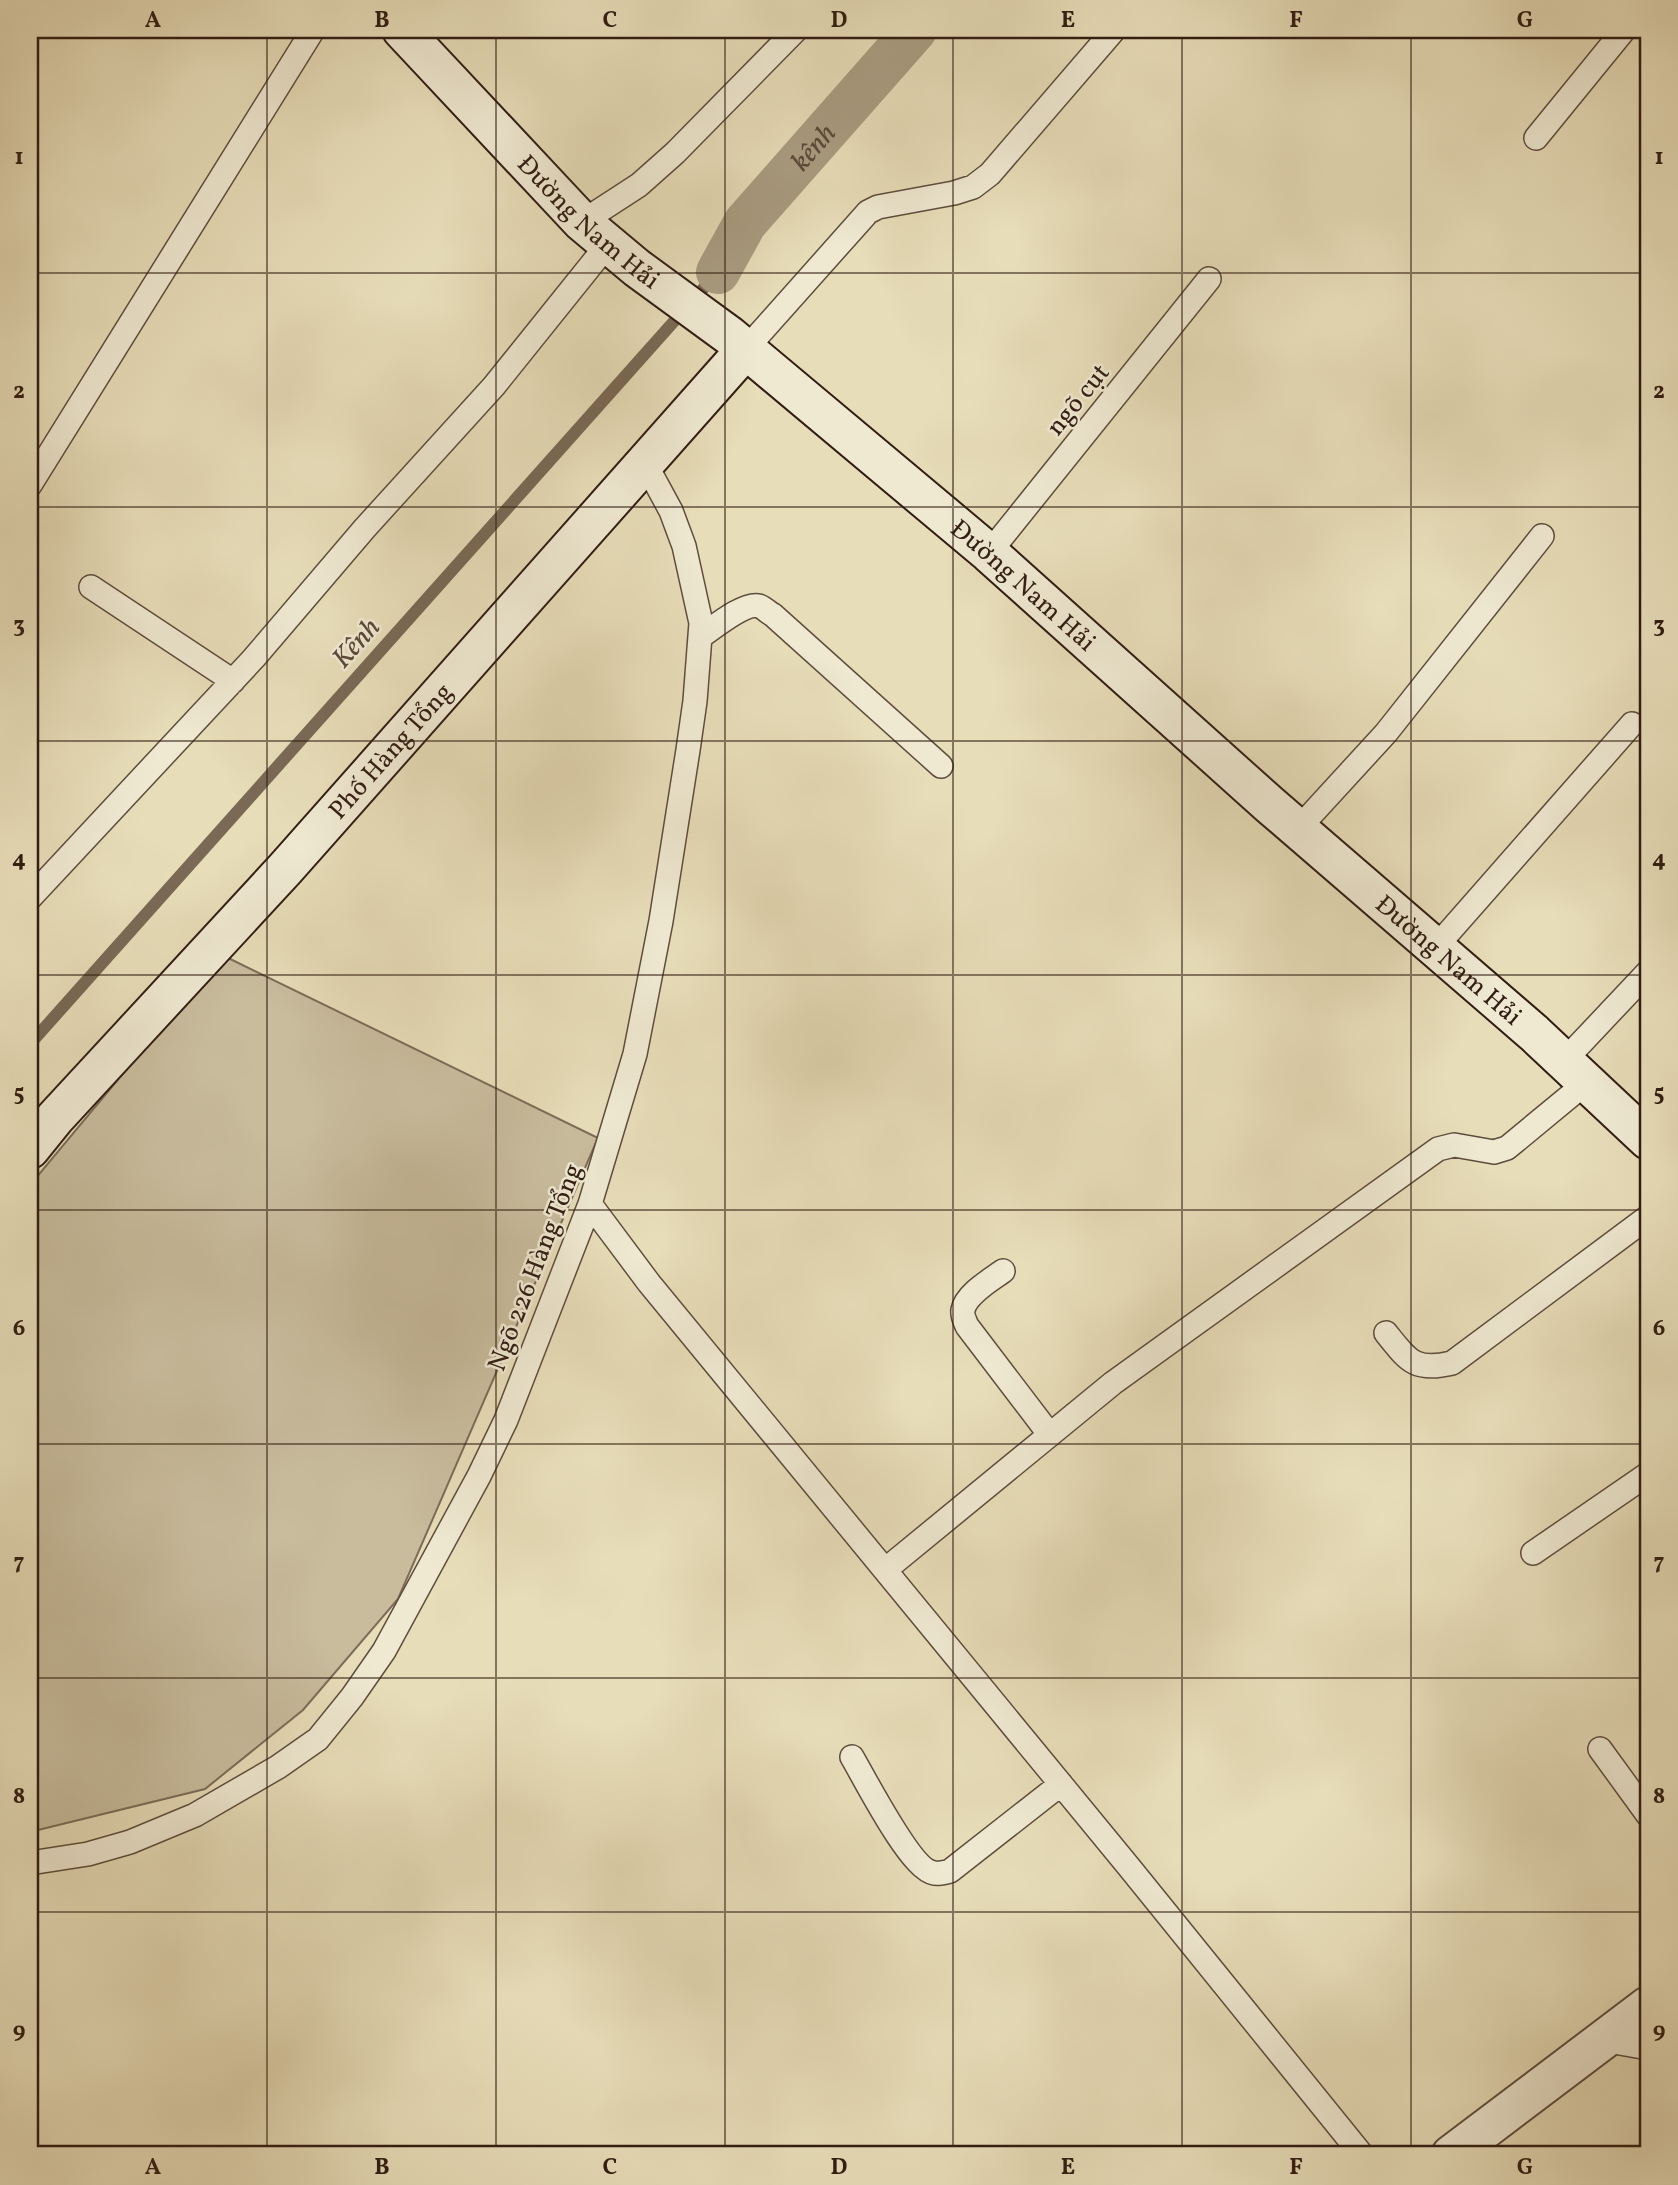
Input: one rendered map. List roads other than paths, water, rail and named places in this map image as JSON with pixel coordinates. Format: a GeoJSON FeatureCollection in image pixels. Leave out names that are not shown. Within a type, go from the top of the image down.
{"type":"FeatureCollection","features":[{"type":"Feature","properties":{"kind":"main road","name":"Đường Nam Hải"},"geometry":{"type":"LineString","coordinates":[[402,30],[595,233],[636,268],[738,342],[989,554],[1298,829],[1576,1071],[1648,1140]]}},
{"type":"Feature","properties":{"kind":"main road","name":"Phố Hàng Tổng"},"geometry":{"type":"LineString","coordinates":[[30,1149],[55,1118],[285,869],[645,463],[738,342]]}},
{"type":"Feature","properties":{"kind":"main road"},"geometry":{"type":"LineString","coordinates":[[1451,2155],[1648,2006]]}},
{"type":"Feature","properties":{"kind":"lane"},"geometry":{"type":"LineString","coordinates":[[30,485],[313,30]]}},
{"type":"Feature","properties":{"kind":"lane"},"geometry":{"type":"LineString","coordinates":[[30,898],[233,681],[373,519],[494,386],[595,233],[639,185],[796,30]]}},
{"type":"Feature","properties":{"kind":"lane"},"geometry":{"type":"LineString","coordinates":[[738,342],[868,212],[878,207],[954,193],[972,187],[990,174],[1114,30]]}},
{"type":"Feature","properties":{"kind":"lane"},"geometry":{"type":"LineString","coordinates":[[1536,138],[1623,30]]}},
{"type":"Feature","properties":{"kind":"lane","name":"ngõ cụt"},"geometry":{"type":"LineString","coordinates":[[989,554],[1209,279]]}},
{"type":"Feature","properties":{"kind":"lane","name":"Ngõ 226 Hàng Tổng"},"geometry":{"type":"LineString","coordinates":[[30,1863],[89,1854],[130,1842],[195,1815],[278,1768],[318,1739],[384,1651],[479,1476],[506,1420],[590,1205],[635,1054],[662,921],[695,701],[701,623],[684,546],[671,511],[645,463]]}},
{"type":"Feature","properties":{"kind":"lane"},"geometry":{"type":"LineString","coordinates":[[1298,829],[1386,733],[1542,536]]}},
{"type":"Feature","properties":{"kind":"lane"},"geometry":{"type":"LineString","coordinates":[[91,587],[233,681]]}},
{"type":"Feature","properties":{"kind":"lane"},"geometry":{"type":"LineString","coordinates":[[700,637],[737,612],[759,606],[773,615],[941,766]]}},
{"type":"Feature","properties":{"kind":"lane"},"geometry":{"type":"LineString","coordinates":[[1435,948],[1632,724]]}},
{"type":"Feature","properties":{"kind":"lane"},"geometry":{"type":"LineString","coordinates":[[885,1570],[1113,1383],[1438,1149],[1454,1145],[1493,1152],[1507,1148],[1576,1071],[1648,972]]}},
{"type":"Feature","properties":{"kind":"lane"},"geometry":{"type":"LineString","coordinates":[[590,1205],[649,1283],[1362,2155]]}},
{"type":"Feature","properties":{"kind":"lane"},"geometry":{"type":"LineString","coordinates":[[1386,1333],[1409,1360],[1420,1365],[1437,1367],[1452,1363],[1648,1217]]}},
{"type":"Feature","properties":{"kind":"lane"},"geometry":{"type":"LineString","coordinates":[[1003,1271],[973,1295],[963,1307],[963,1316],[967,1326],[1050,1435]]}},
{"type":"Feature","properties":{"kind":"lane"},"geometry":{"type":"LineString","coordinates":[[1533,1553],[1648,1474]]}},
{"type":"Feature","properties":{"kind":"lane"},"geometry":{"type":"LineString","coordinates":[[1600,1749],[1648,1815]]}},
{"type":"Feature","properties":{"kind":"lane"},"geometry":{"type":"LineString","coordinates":[[852,1757],[905,1847],[921,1866],[933,1873],[950,1871],[1061,1784]]}},
{"type":"Feature","properties":{"kind":"lane"},"geometry":{"type":"LineString","coordinates":[[1603,2040],[1648,2048]]}},
{"type":"Feature","properties":{"kind":"waterway","name":"kênh"},"geometry":{"type":"LineString","coordinates":[[718,272],[745,223],[915,30]]}},
{"type":"Feature","properties":{"kind":"waterway","name":"Kênh"},"geometry":{"type":"LineString","coordinates":[[30,1044],[718,272]]}}]}
